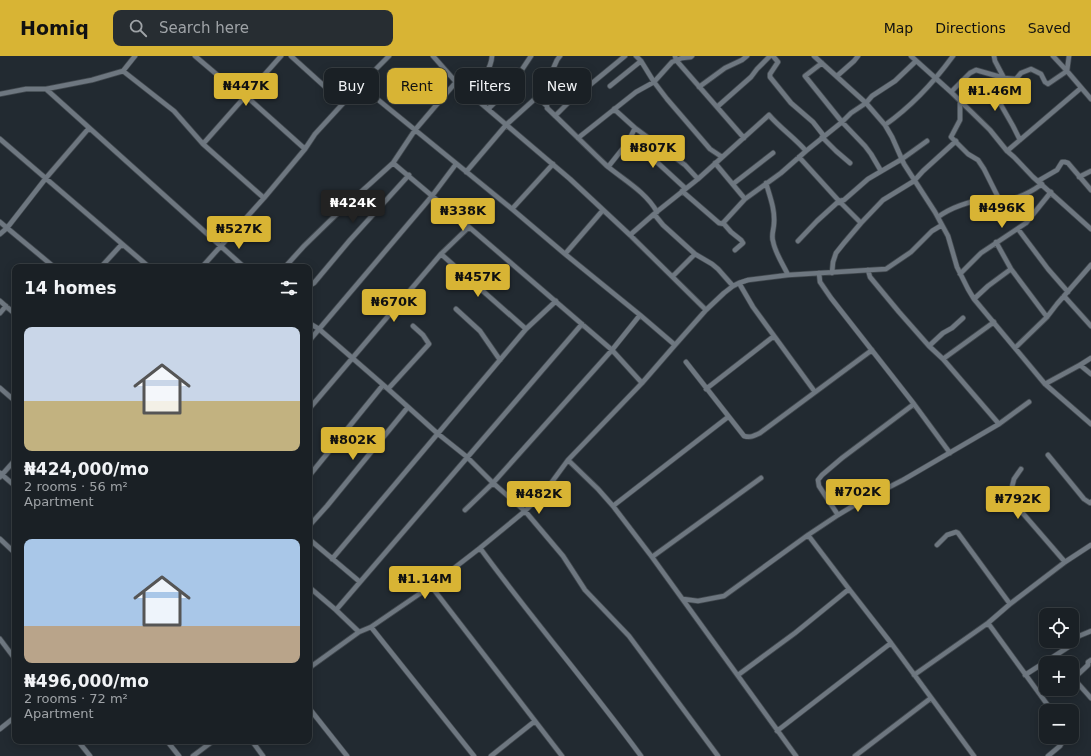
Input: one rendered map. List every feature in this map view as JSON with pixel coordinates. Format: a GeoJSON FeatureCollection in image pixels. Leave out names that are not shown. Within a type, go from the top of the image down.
{"type":"FeatureCollection","features":[{"type":"Feature","properties":{"kind":"street"},"geometry":{"type":"LineString","coordinates":[[0,94],[26,89],[46,89],[92,80],[123,71],[135,56]]}},
{"type":"Feature","properties":{"kind":"street"},"geometry":{"type":"LineString","coordinates":[[195,56],[228,84],[246,96],[305,148]]}},
{"type":"Feature","properties":{"kind":"street"},"geometry":{"type":"LineString","coordinates":[[203,144],[281,56]]}},
{"type":"Feature","properties":{"kind":"street"},"geometry":{"type":"LineString","coordinates":[[292,56],[324,85]]}},
{"type":"Feature","properties":{"kind":"street"},"geometry":{"type":"LineString","coordinates":[[377,68],[389,56]]}},
{"type":"Feature","properties":{"kind":"street"},"geometry":{"type":"LineString","coordinates":[[433,56],[455,81]]}},
{"type":"Feature","properties":{"kind":"street"},"geometry":{"type":"LineString","coordinates":[[489,68],[492,61],[492,56]]}},
{"type":"Feature","properties":{"kind":"street"},"geometry":{"type":"LineString","coordinates":[[488,109],[511,87],[508,84],[531,56]]}},
{"type":"Feature","properties":{"kind":"street"},"geometry":{"type":"LineString","coordinates":[[553,68],[560,56]]}},
{"type":"Feature","properties":{"kind":"street"},"geometry":{"type":"LineString","coordinates":[[555,116],[568,103],[625,56]]}},
{"type":"Feature","properties":{"kind":"street"},"geometry":{"type":"LineString","coordinates":[[636,56],[641,61],[654,82],[710,149],[722,157]]}},
{"type":"Feature","properties":{"kind":"street"},"geometry":{"type":"LineString","coordinates":[[578,138],[636,92],[654,82],[676,58],[692,56]]}},
{"type":"Feature","properties":{"kind":"street"},"geometry":{"type":"LineString","coordinates":[[699,86],[725,68],[747,56]]}},
{"type":"Feature","properties":{"kind":"street"},"geometry":{"type":"LineString","coordinates":[[717,107],[751,77],[770,56]]}},
{"type":"Feature","properties":{"kind":"street"},"geometry":{"type":"LineString","coordinates":[[774,56],[778,62],[770,74],[770,77],[792,103],[810,119],[836,151],[850,163]]}},
{"type":"Feature","properties":{"kind":"street"},"geometry":{"type":"LineString","coordinates":[[814,56],[866,103],[885,124],[914,181],[942,224],[948,236],[957,267],[974,299],[1045,384],[1091,424]]}},
{"type":"Feature","properties":{"kind":"street"},"geometry":{"type":"LineString","coordinates":[[837,76],[858,56]]}},
{"type":"Feature","properties":{"kind":"street"},"geometry":{"type":"LineString","coordinates":[[911,56],[990,130],[1006,151],[1014,157],[1033,177],[1091,229]]}},
{"type":"Feature","properties":{"kind":"street"},"geometry":{"type":"LineString","coordinates":[[885,124],[906,110],[946,67],[953,56]]}},
{"type":"Feature","properties":{"kind":"street"},"geometry":{"type":"LineString","coordinates":[[994,56],[1004,78],[1001,105],[1020,140]]}},
{"type":"Feature","properties":{"kind":"street"},"geometry":{"type":"LineString","coordinates":[[1053,56],[1091,99]]}},
{"type":"Feature","properties":{"kind":"street"},"geometry":{"type":"LineString","coordinates":[[951,92],[970,73],[976,70],[1004,78],[1016,79],[1021,73],[1031,69],[1041,74],[1048,84],[1067,71],[1069,56]]}},
{"type":"Feature","properties":{"kind":"street"},"geometry":{"type":"LineString","coordinates":[[676,58],[744,138]]}},
{"type":"Feature","properties":{"kind":"street"},"geometry":{"type":"LineString","coordinates":[[610,86],[641,61]]}},
{"type":"Feature","properties":{"kind":"street"},"geometry":{"type":"LineString","coordinates":[[723,223],[745,199],[781,173],[823,136],[866,103],[876,93],[895,81],[916,61]]}},
{"type":"Feature","properties":{"kind":"street"},"geometry":{"type":"LineString","coordinates":[[822,63],[805,76],[842,122],[865,146],[881,171]]}},
{"type":"Feature","properties":{"kind":"street"},"geometry":{"type":"LineString","coordinates":[[123,71],[174,111],[203,144],[264,198]]}},
{"type":"Feature","properties":{"kind":"street"},"geometry":{"type":"LineString","coordinates":[[288,264],[341,210],[393,163],[415,130],[455,83]]}},
{"type":"Feature","properties":{"kind":"street"},"geometry":{"type":"LineString","coordinates":[[1006,151],[1081,88]]}},
{"type":"Feature","properties":{"kind":"street"},"geometry":{"type":"LineString","coordinates":[[46,89],[241,264]]}},
{"type":"Feature","properties":{"kind":"street"},"geometry":{"type":"LineString","coordinates":[[379,101],[640,315],[674,345]]}},
{"type":"Feature","properties":{"kind":"street"},"geometry":{"type":"LineString","coordinates":[[466,172],[506,125],[533,101]]}},
{"type":"Feature","properties":{"kind":"street"},"geometry":{"type":"LineString","coordinates":[[960,101],[960,120],[951,137],[968,154],[978,160],[999,199]]}},
{"type":"Feature","properties":{"kind":"street"},"geometry":{"type":"LineString","coordinates":[[205,264],[264,198],[315,134],[342,104]]}},
{"type":"Feature","properties":{"kind":"street"},"geometry":{"type":"LineString","coordinates":[[482,104],[554,164],[673,276],[706,310]]}},
{"type":"Feature","properties":{"kind":"street"},"geometry":{"type":"LineString","coordinates":[[545,104],[555,116],[608,167],[640,192],[652,205],[655,213],[663,225],[695,254],[715,266],[733,286]]}},
{"type":"Feature","properties":{"kind":"street"},"geometry":{"type":"LineString","coordinates":[[614,109],[635,128],[678,160],[698,178]]}},
{"type":"Feature","properties":{"kind":"street"},"geometry":{"type":"LineString","coordinates":[[630,235],[698,178],[769,115],[806,151]]}},
{"type":"Feature","properties":{"kind":"street"},"geometry":{"type":"LineString","coordinates":[[0,234],[7,228],[46,178],[90,128]]}},
{"type":"Feature","properties":{"kind":"street"},"geometry":{"type":"LineString","coordinates":[[608,167],[628,142],[635,128]]}},
{"type":"Feature","properties":{"kind":"street"},"geometry":{"type":"LineString","coordinates":[[0,139],[145,264]]}},
{"type":"Feature","properties":{"kind":"street"},"geometry":{"type":"LineString","coordinates":[[798,241],[839,201],[844,200],[868,179],[902,159],[928,141]]}},
{"type":"Feature","properties":{"kind":"street"},"geometry":{"type":"LineString","coordinates":[[832,273],[836,253],[861,223],[883,200],[914,181],[956,141]]}},
{"type":"Feature","properties":{"kind":"street"},"geometry":{"type":"LineString","coordinates":[[628,142],[647,153],[719,223],[723,223],[742,242],[742,245],[735,250]]}},
{"type":"Feature","properties":{"kind":"street"},"geometry":{"type":"LineString","coordinates":[[733,184],[773,153]]}},
{"type":"Feature","properties":{"kind":"street"},"geometry":{"type":"LineString","coordinates":[[799,157],[861,223]]}},
{"type":"Feature","properties":{"kind":"street"},"geometry":{"type":"LineString","coordinates":[[938,217],[964,203],[992,198],[1010,199],[1032,192],[1040,183],[1057,170],[1062,162],[1068,163],[1091,190]]}},
{"type":"Feature","properties":{"kind":"street"},"geometry":{"type":"LineString","coordinates":[[393,163],[469,226],[612,350],[642,383]]}},
{"type":"Feature","properties":{"kind":"street"},"geometry":{"type":"LineString","coordinates":[[715,163],[745,199]]}},
{"type":"Feature","properties":{"kind":"street"},"geometry":{"type":"LineString","coordinates":[[312,337],[432,196],[456,164]]}},
{"type":"Feature","properties":{"kind":"street"},"geometry":{"type":"LineString","coordinates":[[512,209],[554,164]]}},
{"type":"Feature","properties":{"kind":"street"},"geometry":{"type":"LineString","coordinates":[[1079,177],[1091,171]]}},
{"type":"Feature","properties":{"kind":"street"},"geometry":{"type":"LineString","coordinates":[[312,284],[408,175]]}},
{"type":"Feature","properties":{"kind":"street"},"geometry":{"type":"LineString","coordinates":[[766,184],[773,202],[773,241],[788,275]]}},
{"type":"Feature","properties":{"kind":"street"},"geometry":{"type":"LineString","coordinates":[[960,274],[981,253],[1026,223],[1051,192]]}},
{"type":"Feature","properties":{"kind":"street"},"geometry":{"type":"LineString","coordinates":[[565,254],[603,210]]}},
{"type":"Feature","properties":{"kind":"street"},"geometry":{"type":"LineString","coordinates":[[0,222],[50,264]]}},
{"type":"Feature","properties":{"kind":"street"},"geometry":{"type":"LineString","coordinates":[[312,666],[359,632],[371,626],[431,586],[525,511],[546,490],[568,460],[642,383],[706,310],[733,286],[748,280],[788,275],[886,269],[911,252],[932,231],[942,224]]}},
{"type":"Feature","properties":{"kind":"street"},"geometry":{"type":"LineString","coordinates":[[312,406],[441,254],[469,226]]}},
{"type":"Feature","properties":{"kind":"street"},"geometry":{"type":"LineString","coordinates":[[1018,229],[1091,326]]}},
{"type":"Feature","properties":{"kind":"street"},"geometry":{"type":"LineString","coordinates":[[996,242],[1011,269],[1047,317]]}},
{"type":"Feature","properties":{"kind":"street"},"geometry":{"type":"LineString","coordinates":[[104,264],[122,244]]}},
{"type":"Feature","properties":{"kind":"street"},"geometry":{"type":"LineString","coordinates":[[441,254],[526,329]]}},
{"type":"Feature","properties":{"kind":"street"},"geometry":{"type":"LineString","coordinates":[[673,276],[695,254]]}},
{"type":"Feature","properties":{"kind":"street"},"geometry":{"type":"LineString","coordinates":[[1015,348],[1047,317],[1091,265]]}},
{"type":"Feature","properties":{"kind":"street"},"geometry":{"type":"LineString","coordinates":[[974,299],[988,286],[1011,269]]}},
{"type":"Feature","properties":{"kind":"street"},"geometry":{"type":"LineString","coordinates":[[868,270],[870,277],[999,424]]}},
{"type":"Feature","properties":{"kind":"street"},"geometry":{"type":"LineString","coordinates":[[819,273],[820,282],[831,298],[914,404],[950,453]]}},
{"type":"Feature","properties":{"kind":"street"},"geometry":{"type":"LineString","coordinates":[[739,283],[753,307],[815,392]]}},
{"type":"Feature","properties":{"kind":"street"},"geometry":{"type":"LineString","coordinates":[[0,301],[12,311]]}},
{"type":"Feature","properties":{"kind":"street"},"geometry":{"type":"LineString","coordinates":[[332,559],[526,329],[556,301]]}},
{"type":"Feature","properties":{"kind":"street"},"geometry":{"type":"LineString","coordinates":[[0,313],[6,306]]}},
{"type":"Feature","properties":{"kind":"street"},"geometry":{"type":"LineString","coordinates":[[456,309],[480,331],[500,360]]}},
{"type":"Feature","properties":{"kind":"street"},"geometry":{"type":"LineString","coordinates":[[465,510],[494,483],[612,350],[640,315]]}},
{"type":"Feature","properties":{"kind":"street"},"geometry":{"type":"LineString","coordinates":[[929,346],[942,332],[952,328],[963,318]]}},
{"type":"Feature","properties":{"kind":"street"},"geometry":{"type":"LineString","coordinates":[[943,359],[994,322]]}},
{"type":"Feature","properties":{"kind":"street"},"geometry":{"type":"LineString","coordinates":[[336,610],[582,324]]}},
{"type":"Feature","properties":{"kind":"street"},"geometry":{"type":"LineString","coordinates":[[312,325],[319,329],[352,359],[388,388],[437,433],[467,457],[525,511],[563,556],[585,590],[629,636],[718,756]]}},
{"type":"Feature","properties":{"kind":"street"},"geometry":{"type":"LineString","coordinates":[[388,388],[429,344],[423,335],[413,326]]}},
{"type":"Feature","properties":{"kind":"street"},"geometry":{"type":"LineString","coordinates":[[706,389],[774,336]]}},
{"type":"Feature","properties":{"kind":"street"},"geometry":{"type":"LineString","coordinates":[[686,362],[728,417],[744,436],[748,438],[760,433],[872,350]]}},
{"type":"Feature","properties":{"kind":"street"},"geometry":{"type":"LineString","coordinates":[[1045,384],[1091,358]]}},
{"type":"Feature","properties":{"kind":"street"},"geometry":{"type":"LineString","coordinates":[[1080,365],[1091,374]]}},
{"type":"Feature","properties":{"kind":"street"},"geometry":{"type":"LineString","coordinates":[[312,472],[383,385]]}},
{"type":"Feature","properties":{"kind":"street"},"geometry":{"type":"LineString","coordinates":[[0,388],[12,398]]}},
{"type":"Feature","properties":{"kind":"street"},"geometry":{"type":"LineString","coordinates":[[683,599],[698,601],[724,596],[838,515],[950,453],[999,424],[1029,402]]}},
{"type":"Feature","properties":{"kind":"street"},"geometry":{"type":"LineString","coordinates":[[838,515],[819,486],[818,480],[842,458],[914,404]]}},
{"type":"Feature","properties":{"kind":"street"},"geometry":{"type":"LineString","coordinates":[[312,523],[408,407]]}},
{"type":"Feature","properties":{"kind":"street"},"geometry":{"type":"LineString","coordinates":[[612,506],[728,417]]}},
{"type":"Feature","properties":{"kind":"street"},"geometry":{"type":"LineString","coordinates":[[1048,455],[1084,499],[1090,503],[1091,502]]}},
{"type":"Feature","properties":{"kind":"street"},"geometry":{"type":"LineString","coordinates":[[568,460],[598,489],[652,557],[796,756]]}},
{"type":"Feature","properties":{"kind":"street"},"geometry":{"type":"LineString","coordinates":[[12,463],[1,475],[12,484]]}},
{"type":"Feature","properties":{"kind":"street"},"geometry":{"type":"LineString","coordinates":[[1021,469],[1014,479],[1012,487],[1014,503],[1065,562]]}},
{"type":"Feature","properties":{"kind":"street"},"geometry":{"type":"LineString","coordinates":[[652,557],[761,478]]}},
{"type":"Feature","properties":{"kind":"street"},"geometry":{"type":"LineString","coordinates":[[937,544],[947,535],[956,532],[958,533],[1010,604]]}},
{"type":"Feature","properties":{"kind":"street"},"geometry":{"type":"LineString","coordinates":[[808,535],[891,643],[972,754],[966,756]]}},
{"type":"Feature","properties":{"kind":"street"},"geometry":{"type":"LineString","coordinates":[[0,539],[12,549]]}},
{"type":"Feature","properties":{"kind":"street"},"geometry":{"type":"LineString","coordinates":[[312,542],[360,582]]}},
{"type":"Feature","properties":{"kind":"street"},"geometry":{"type":"LineString","coordinates":[[914,675],[988,623],[1010,604],[1065,562],[1091,545]]}},
{"type":"Feature","properties":{"kind":"street"},"geometry":{"type":"LineString","coordinates":[[480,548],[593,692],[641,756]]}},
{"type":"Feature","properties":{"kind":"street"},"geometry":{"type":"LineString","coordinates":[[431,586],[562,756]]}},
{"type":"Feature","properties":{"kind":"street"},"geometry":{"type":"LineString","coordinates":[[738,675],[795,633],[849,589]]}},
{"type":"Feature","properties":{"kind":"street"},"geometry":{"type":"LineString","coordinates":[[312,590],[359,632]]}},
{"type":"Feature","properties":{"kind":"street"},"geometry":{"type":"LineString","coordinates":[[988,623],[1047,704]]}},
{"type":"Feature","properties":{"kind":"street"},"geometry":{"type":"LineString","coordinates":[[371,626],[474,756]]}},
{"type":"Feature","properties":{"kind":"street"},"geometry":{"type":"LineString","coordinates":[[1025,675],[1070,646],[1080,636],[1091,631]]}},
{"type":"Feature","properties":{"kind":"street"},"geometry":{"type":"LineString","coordinates":[[0,639],[12,655]]}},
{"type":"Feature","properties":{"kind":"street"},"geometry":{"type":"LineString","coordinates":[[777,731],[891,643]]}},
{"type":"Feature","properties":{"kind":"street"},"geometry":{"type":"LineString","coordinates":[[1079,674],[1089,667],[1088,662],[1091,660]]}},
{"type":"Feature","properties":{"kind":"street"},"geometry":{"type":"LineString","coordinates":[[1079,685],[1091,698]]}},
{"type":"Feature","properties":{"kind":"street"},"geometry":{"type":"LineString","coordinates":[[855,756],[931,698]]}},
{"type":"Feature","properties":{"kind":"street"},"geometry":{"type":"LineString","coordinates":[[312,712],[347,756]]}},
{"type":"Feature","properties":{"kind":"street"},"geometry":{"type":"LineString","coordinates":[[0,729],[12,719]]}},
{"type":"Feature","properties":{"kind":"street"},"geometry":{"type":"LineString","coordinates":[[491,756],[535,720]]}},
{"type":"Feature","properties":{"kind":"street"},"geometry":{"type":"LineString","coordinates":[[80,744],[90,756]]}},
{"type":"Feature","properties":{"kind":"street"},"geometry":{"type":"LineString","coordinates":[[170,744],[180,756]]}},
{"type":"Feature","properties":{"kind":"street"},"geometry":{"type":"LineString","coordinates":[[193,756],[209,744]]}},
{"type":"Feature","properties":{"kind":"street"},"geometry":{"type":"LineString","coordinates":[[254,744],[263,756]]}},
{"type":"Feature","properties":{"kind":"street"},"geometry":{"type":"LineString","coordinates":[[1048,756],[1061,744]]}}]}
